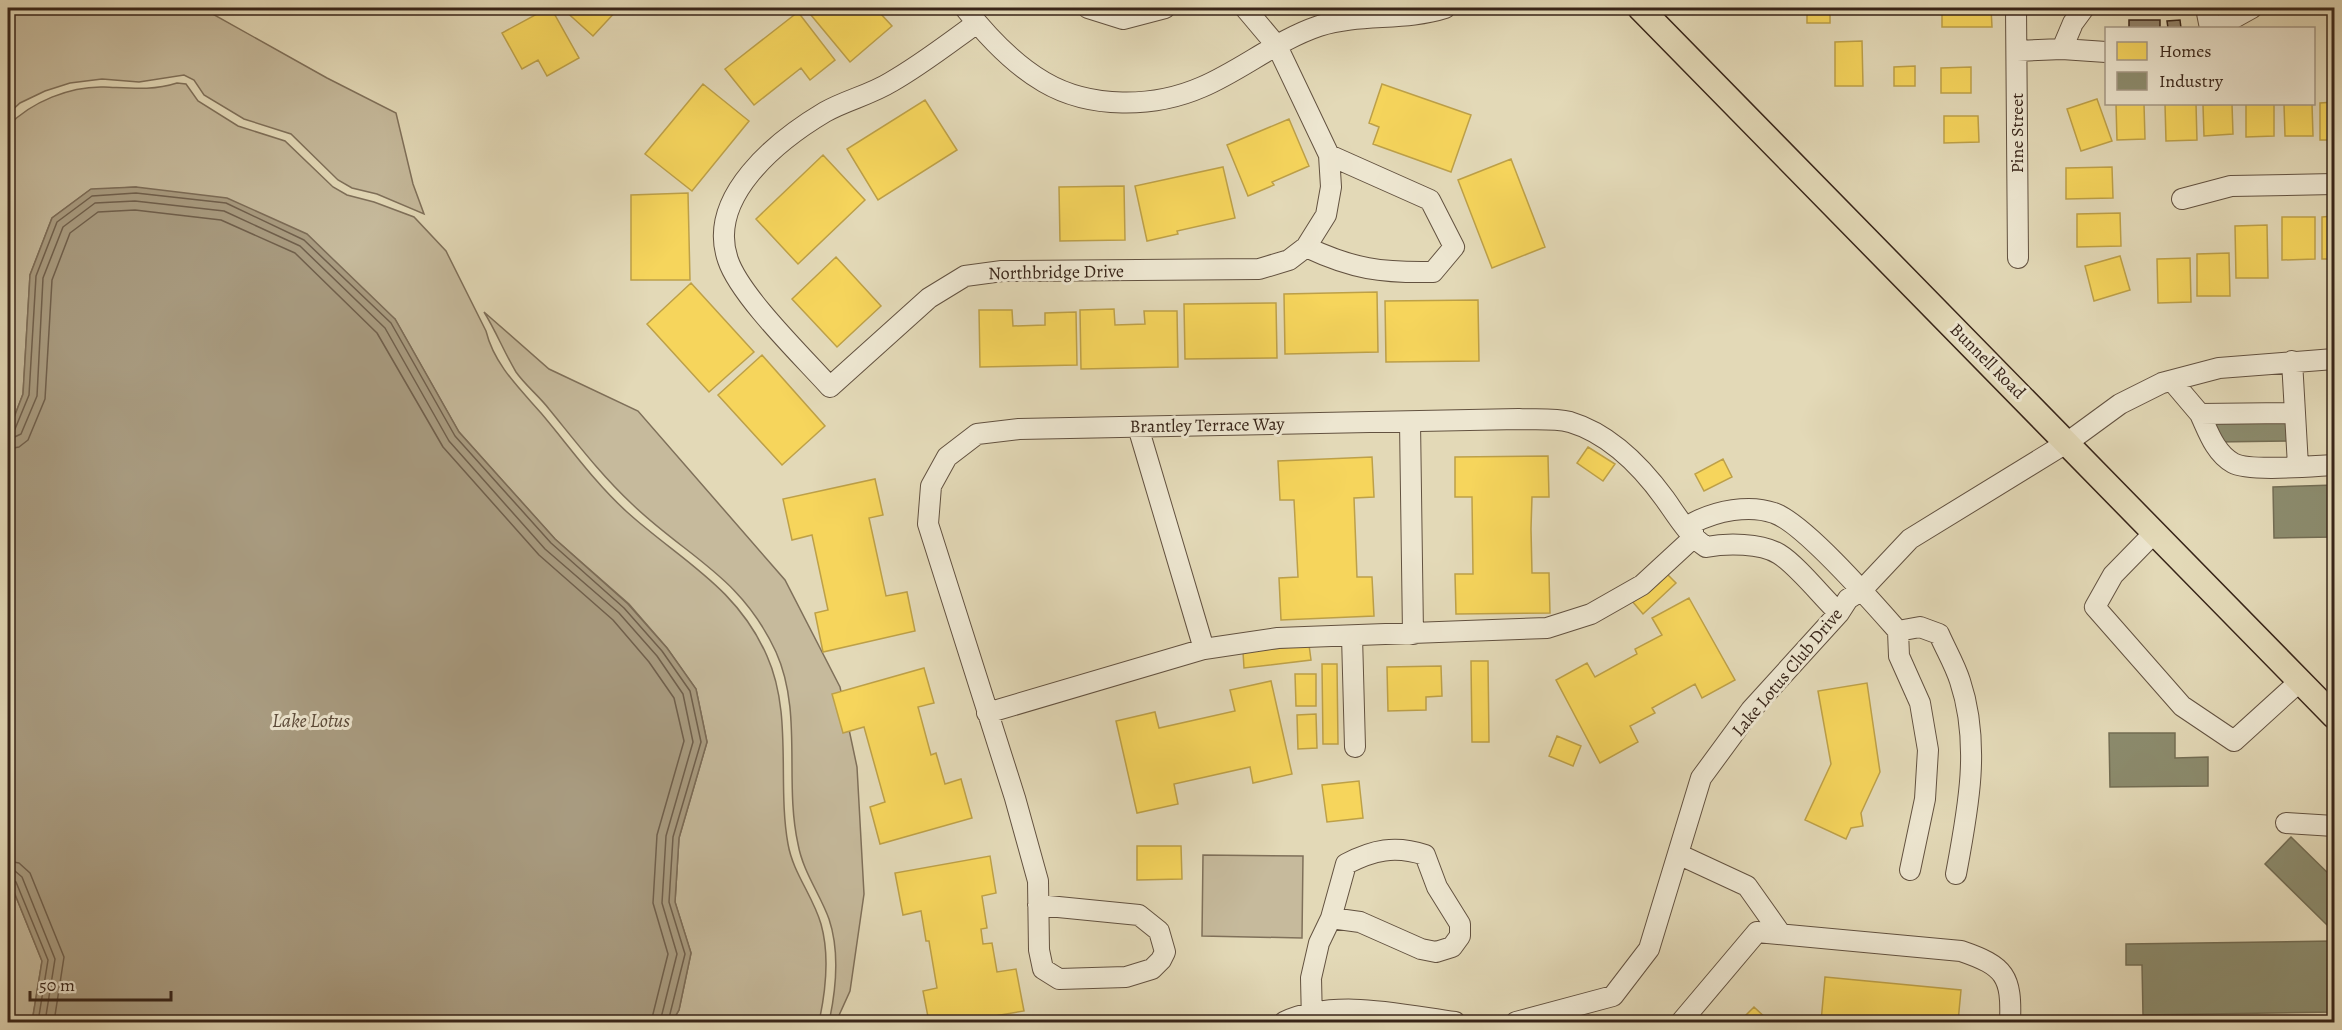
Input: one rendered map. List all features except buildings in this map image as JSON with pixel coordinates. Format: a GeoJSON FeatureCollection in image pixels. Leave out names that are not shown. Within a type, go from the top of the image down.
{"type":"FeatureCollection","features":[{"type":"Feature","properties":{"kind":"main road","name":"Bunnell Road"},"geometry":{"type":"LineString","coordinates":[[1640,8],[2068,442],[2334,716]]}},
{"type":"Feature","properties":{"kind":"street"},"geometry":{"type":"LineString","coordinates":[[965,8],[1012,60],[1045,83],[1075,95],[1102,101],[1136,103],[1173,98],[1202,87],[1319,26],[1444,8]]}},
{"type":"Feature","properties":{"kind":"street"},"geometry":{"type":"LineString","coordinates":[[1088,8],[1123,19],[1164,8]]}},
{"type":"Feature","properties":{"kind":"street","name":"Northbridge Drive"},"geometry":{"type":"LineString","coordinates":[[977,23],[890,83],[826,111],[790,135],[752,168],[731,203],[724,234],[728,260],[742,287],[830,387],[929,297],[965,276],[1002,271],[1259,269],[1289,260],[1306,247],[1326,215],[1331,187],[1329,155],[1277,46],[1245,8]]}},
{"type":"Feature","properties":{"kind":"street","name":"Pine Street"},"geometry":{"type":"LineString","coordinates":[[2016,8],[2018,258]]}},
{"type":"Feature","properties":{"kind":"street"},"geometry":{"type":"LineString","coordinates":[[2062,49],[2073,23],[2084,8]]}},
{"type":"Feature","properties":{"kind":"street"},"geometry":{"type":"LineString","coordinates":[[2206,8],[2210,27]]}},
{"type":"Feature","properties":{"kind":"street"},"geometry":{"type":"LineString","coordinates":[[2218,27],[2252,8]]}},
{"type":"Feature","properties":{"kind":"street"},"geometry":{"type":"LineString","coordinates":[[2017,51],[2062,49],[2105,52]]}},
{"type":"Feature","properties":{"kind":"street"},"geometry":{"type":"LineString","coordinates":[[1306,247],[1336,261],[1388,273],[1432,272],[1454,247],[1430,200],[1329,155]]}},
{"type":"Feature","properties":{"kind":"street"},"geometry":{"type":"LineString","coordinates":[[2182,200],[2231,186],[2334,184]]}},
{"type":"Feature","properties":{"kind":"street","name":"Lake Lotus Club Drive"},"geometry":{"type":"LineString","coordinates":[[1516,1023],[1613,996],[1649,950],[1701,778],[1751,710],[1839,613],[1848,599],[1862,590],[1910,539],[2068,442],[2120,404],[2172,381],[2219,368],[2334,359]]}},
{"type":"Feature","properties":{"kind":"street"},"geometry":{"type":"LineString","coordinates":[[2292,361],[2298,466]]}},
{"type":"Feature","properties":{"kind":"street"},"geometry":{"type":"LineString","coordinates":[[2172,381],[2200,414],[2213,442],[2232,463],[2252,467],[2334,465]]}},
{"type":"Feature","properties":{"kind":"street"},"geometry":{"type":"LineString","coordinates":[[2200,414],[2295,413]]}},
{"type":"Feature","properties":{"kind":"street","name":"Brantley Terrace Way"},"geometry":{"type":"LineString","coordinates":[[1038,905],[1139,915],[1150,921],[1164,942],[1165,952],[1152,969],[1126,977],[1059,979],[1043,969],[1039,950],[1038,905],[1038,881],[928,524],[931,486],[946,457],[977,434],[1019,429],[1519,419],[1568,421],[1593,431],[1618,447],[1653,482],[1694,538]]}},
{"type":"Feature","properties":{"kind":"street"},"geometry":{"type":"LineString","coordinates":[[1410,422],[1413,634]]}},
{"type":"Feature","properties":{"kind":"street"},"geometry":{"type":"LineString","coordinates":[[1138,427],[1204,650]]}},
{"type":"Feature","properties":{"kind":"street"},"geometry":{"type":"LineString","coordinates":[[987,712],[1204,650],[1278,638],[1547,628],[1590,614],[1642,585],[1694,538],[1694,523],[1709,515],[1748,509],[1776,513],[1804,534],[1862,590],[1898,631],[1899,656],[1920,704],[1928,750],[1925,799],[1910,870]]}},
{"type":"Feature","properties":{"kind":"street"},"geometry":{"type":"LineString","coordinates":[[2155,532],[2113,575],[2095,607],[2181,706],[2234,741],[2300,681]]}},
{"type":"Feature","properties":{"kind":"street"},"geometry":{"type":"LineString","coordinates":[[1694,538],[1706,547],[1718,545],[1755,547],[1779,554],[1839,613]]}},
{"type":"Feature","properties":{"kind":"street"},"geometry":{"type":"LineString","coordinates":[[1898,631],[1920,627],[1939,634],[1960,681],[1969,726],[1972,778],[1956,874]]}},
{"type":"Feature","properties":{"kind":"street"},"geometry":{"type":"LineString","coordinates":[[1352,636],[1355,747]]}},
{"type":"Feature","properties":{"kind":"street"},"geometry":{"type":"LineString","coordinates":[[2286,823],[2334,826]]}},
{"type":"Feature","properties":{"kind":"street"},"geometry":{"type":"LineString","coordinates":[[1312,1017],[1311,978],[1319,943],[1331,918],[1346,864],[1367,853],[1390,848],[1407,849],[1425,855],[1437,887],[1460,924],[1460,936],[1452,946],[1436,951],[1420,949],[1360,922],[1331,918]]}},
{"type":"Feature","properties":{"kind":"street"},"geometry":{"type":"LineString","coordinates":[[1678,854],[1747,886],[1781,934]]}},
{"type":"Feature","properties":{"kind":"street"},"geometry":{"type":"LineString","coordinates":[[1681,1023],[1757,932],[1961,951],[1990,961],[1999,970],[2011,996],[2010,1023]]}},
{"type":"Feature","properties":{"kind":"street"},"geometry":{"type":"LineString","coordinates":[[1284,1023],[1347,1011],[1392,1014],[1455,1023]]}},
{"type":"Feature","properties":{"kind":"shaded area"},"geometry":{"type":"Polygon","coordinates":[[[202,8],[327,78],[396,113],[413,184],[424,214],[377,194],[352,188],[338,180],[291,134],[244,119],[204,95],[194,80],[184,75],[139,82],[102,79],[70,83],[45,91],[20,103],[8,114],[8,10],[202,8]]]}},
{"type":"Feature","properties":{"kind":"shaded area"},"geometry":{"type":"Polygon","coordinates":[[[177,83],[186,84],[198,101],[238,126],[285,141],[333,187],[347,195],[414,217],[446,251],[495,354],[516,385],[615,500],[706,576],[740,611],[755,632],[775,678],[780,701],[788,844],[794,865],[817,914],[824,936],[826,973],[819,1022],[672,1022],[679,1010],[691,953],[675,902],[679,838],[707,742],[696,689],[667,648],[629,604],[555,539],[459,432],[395,319],[136,187],[90,190],[52,218],[30,275],[23,394],[8,433],[8,126],[17,117],[40,103],[78,89],[91,87],[150,88],[177,83]]]}},
{"type":"Feature","properties":{"kind":"shaded area"},"geometry":{"type":"Polygon","coordinates":[[[484,312],[549,369],[638,411],[785,580],[840,687],[857,767],[864,894],[850,991],[836,1022],[829,1022],[834,997],[835,945],[829,919],[800,854],[792,796],[789,698],[776,652],[762,626],[730,586],[632,504],[589,458],[516,372],[484,312]]]}},
{"type":"Feature","properties":{"kind":"shaded area"},"geometry":{"type":"Polygon","coordinates":[[[1203,855],[1303,856],[1302,938],[1202,936],[1203,855]]]}},
{"type":"Feature","properties":{"kind":"shaded area"},"geometry":{"type":"Polygon","coordinates":[[[8,877],[42,961],[32,1022],[8,1022],[8,877]]]}},
{"type":"Feature","properties":{"kind":"water","name":"Lake Lotus"},"geometry":{"type":"Polygon","coordinates":[[[136,187],[227,198],[307,234],[395,319],[459,432],[555,539],[628,604],[667,648],[696,689],[707,742],[679,838],[675,902],[691,953],[679,1010],[672,1022],[32,1022],[42,961],[8,877],[8,433],[23,394],[30,275],[52,218],[91,189],[136,187]]]}}]}
